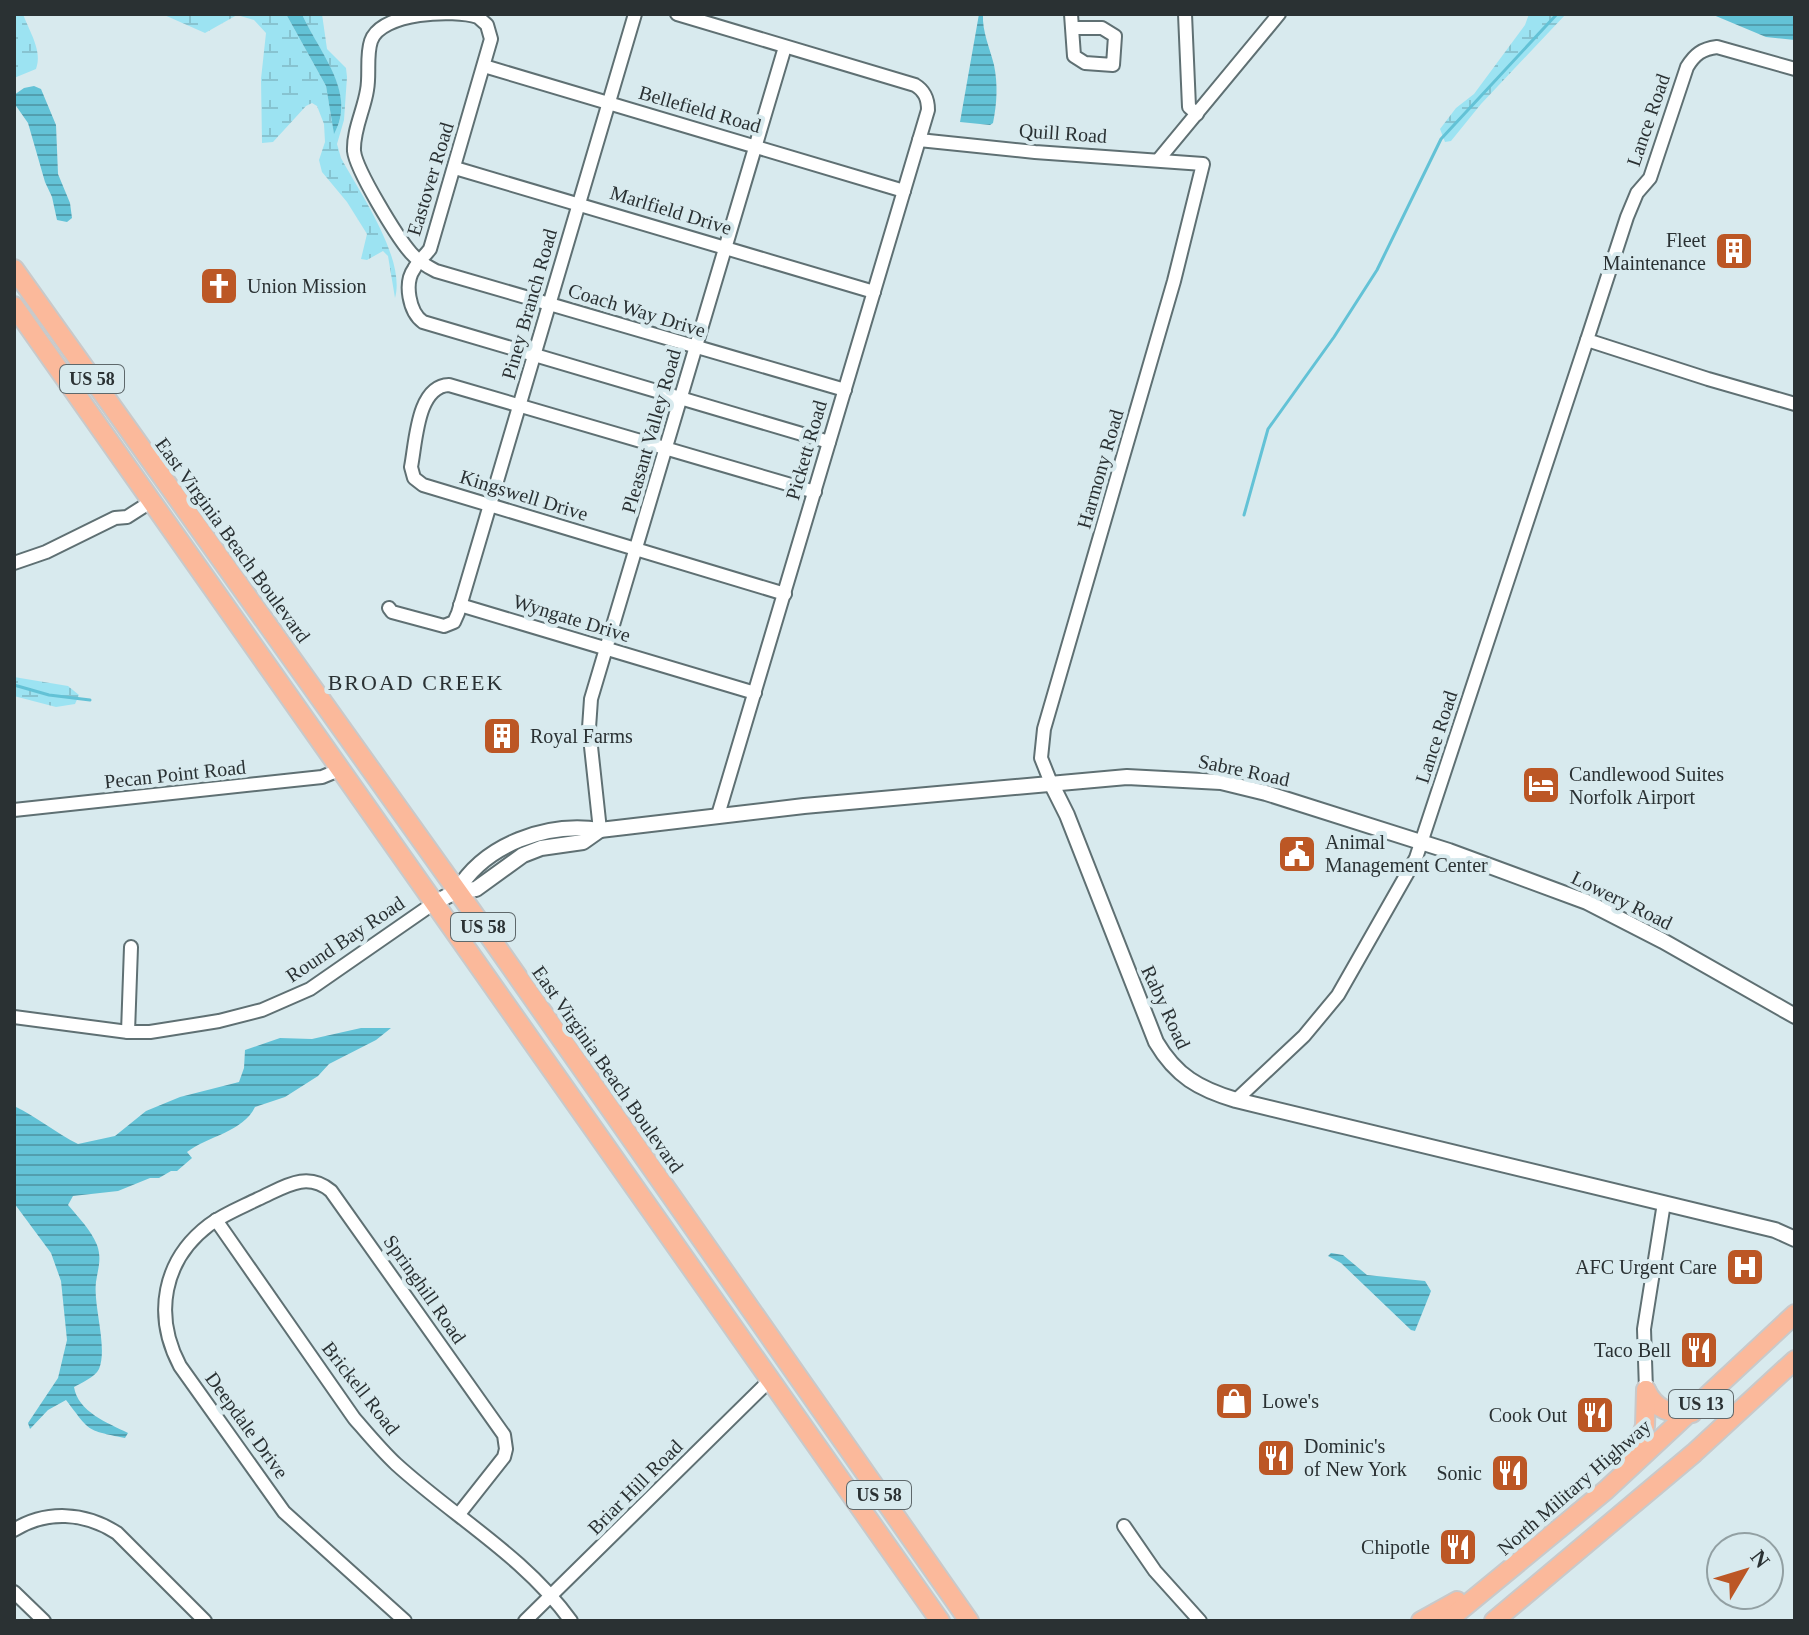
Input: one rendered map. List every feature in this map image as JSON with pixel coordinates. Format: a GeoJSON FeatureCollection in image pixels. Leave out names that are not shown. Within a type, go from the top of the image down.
{"type":"FeatureCollection","features":[{"type":"Feature","properties":{"kind":"main road","name":"East Virginia Beach Boulevard"},"geometry":{"type":"LineString","coordinates":[[14,269],[457,891],[969,1621]]}},
{"type":"Feature","properties":{"kind":"main road","name":"East Virginia Beach Boulevard"},"geometry":{"type":"LineString","coordinates":[[14,306],[940,1621]]}},
{"type":"Feature","properties":{"kind":"main road","name":"North Military Highway"},"geometry":{"type":"LineString","coordinates":[[1447,1621],[1630,1469],[1795,1314]]}},
{"type":"Feature","properties":{"kind":"main road","name":"US 13"},"geometry":{"type":"LineString","coordinates":[[1494,1621],[1694,1453],[1795,1360]]}},
{"type":"Feature","properties":{"kind":"main road"},"geometry":{"type":"LineString","coordinates":[[1646,1390],[1650,1399],[1663,1410],[1692,1413]]}},
{"type":"Feature","properties":{"kind":"main road"},"geometry":{"type":"LineString","coordinates":[[1630,1469],[1645,1426],[1646,1390]]}},
{"type":"Feature","properties":{"kind":"main road"},"geometry":{"type":"LineString","coordinates":[[1421,1621],[1512,1570]]}},
{"type":"Feature","properties":{"kind":"main road"},"geometry":{"type":"LineString","coordinates":[[1515,1621],[1526,1608],[1536,1587]]}},
{"type":"Feature","properties":{"kind":"street","name":"Piney Branch Road"},"geometry":{"type":"LineString","coordinates":[[460,605],[635,14]]}},
{"type":"Feature","properties":{"kind":"street"},"geometry":{"type":"LineString","coordinates":[[677,14],[785,47]]}},
{"type":"Feature","properties":{"kind":"street"},"geometry":{"type":"LineString","coordinates":[[1071,14],[1072,28]]}},
{"type":"Feature","properties":{"kind":"street"},"geometry":{"type":"LineString","coordinates":[[1185,14],[1189,107],[1197,114]]}},
{"type":"Feature","properties":{"kind":"street"},"geometry":{"type":"LineString","coordinates":[[1159,159],[1279,14]]}},
{"type":"Feature","properties":{"kind":"street","name":"Eastover Road"},"geometry":{"type":"LineString","coordinates":[[420,262],[404,243],[355,158],[355,137],[369,81],[371,42],[381,27],[400,18],[471,15],[483,20],[491,39],[430,249],[420,262],[412,272],[409,281],[413,313],[417,318],[535,355]]}},
{"type":"Feature","properties":{"kind":"street","name":"Pickett Road"},"geometry":{"type":"LineString","coordinates":[[718,815],[928,110],[926,95],[915,85],[785,47]]}},
{"type":"Feature","properties":{"kind":"street","name":"Pleasant Valley Road"},"geometry":{"type":"LineString","coordinates":[[600,830],[589,710],[785,47]]}},
{"type":"Feature","properties":{"kind":"street","name":"Lance Road"},"geometry":{"type":"LineString","coordinates":[[1236,1100],[1304,1036],[1338,995],[1422,842],[1629,213],[1637,193],[1650,178],[1687,67],[1706,48],[1717,47],[1795,69]]}},
{"type":"Feature","properties":{"kind":"street","name":"Bellefield Road"},"geometry":{"type":"LineString","coordinates":[[484,66],[904,191]]}},
{"type":"Feature","properties":{"kind":"street","name":"Quill Road"},"geometry":{"type":"LineString","coordinates":[[919,140],[1203,164]]}},
{"type":"Feature","properties":{"kind":"street","name":"Harmony Road"},"geometry":{"type":"LineString","coordinates":[[1051,783],[1041,758],[1044,729],[1174,281],[1203,164]]}},
{"type":"Feature","properties":{"kind":"street","name":"Marlfield Drive"},"geometry":{"type":"LineString","coordinates":[[455,168],[874,292]]}},
{"type":"Feature","properties":{"kind":"street","name":"Coach Way Drive"},"geometry":{"type":"LineString","coordinates":[[420,262],[436,271],[845,390]]}},
{"type":"Feature","properties":{"kind":"street"},"geometry":{"type":"LineString","coordinates":[[1587,340],[1795,404]]}},
{"type":"Feature","properties":{"kind":"street"},"geometry":{"type":"LineString","coordinates":[[535,355],[829,442]]}},
{"type":"Feature","properties":{"kind":"street","name":"Kingswell Drive"},"geometry":{"type":"LineString","coordinates":[[520,405],[449,385],[434,388],[425,399],[413,455],[411,471],[418,482],[785,594]]}},
{"type":"Feature","properties":{"kind":"street"},"geometry":{"type":"LineString","coordinates":[[520,405],[815,492]]}},
{"type":"Feature","properties":{"kind":"street"},"geometry":{"type":"LineString","coordinates":[[14,563],[46,552],[115,518],[127,517],[152,501]]}},
{"type":"Feature","properties":{"kind":"street"},"geometry":{"type":"LineString","coordinates":[[389,608],[392,612],[444,626],[454,622],[460,605]]}},
{"type":"Feature","properties":{"kind":"street","name":"Wyngate Drive"},"geometry":{"type":"LineString","coordinates":[[460,605],[755,693]]}},
{"type":"Feature","properties":{"kind":"street","name":"Pecan Point Road"},"geometry":{"type":"LineString","coordinates":[[14,810],[320,778],[339,770]]}},
{"type":"Feature","properties":{"kind":"street","name":"Sabre Road"},"geometry":{"type":"LineString","coordinates":[[1051,783],[1127,777],[1221,782],[1422,842]]}},
{"type":"Feature","properties":{"kind":"street"},"geometry":{"type":"LineString","coordinates":[[457,891],[476,889],[523,855],[541,848],[583,842],[600,830],[718,815],[1051,783]]}},
{"type":"Feature","properties":{"kind":"street","name":"Raby Road"},"geometry":{"type":"LineString","coordinates":[[1051,783],[1067,815],[1160,1050],[1176,1071],[1198,1087],[1236,1100],[1775,1230],[1795,1239]]}},
{"type":"Feature","properties":{"kind":"street","name":"Lowery Road"},"geometry":{"type":"LineString","coordinates":[[1422,842],[1587,902],[1795,1016]]}},
{"type":"Feature","properties":{"kind":"street","name":"Round Bay Road"},"geometry":{"type":"LineString","coordinates":[[14,1017],[128,1032],[171,1029],[262,1010],[287,1001],[332,975],[434,903],[457,891]]}},
{"type":"Feature","properties":{"kind":"street"},"geometry":{"type":"LineString","coordinates":[[128,1032],[131,947]]}},
{"type":"Feature","properties":{"kind":"street","name":"Springhill Road"},"geometry":{"type":"LineString","coordinates":[[216,1220],[300,1180],[316,1182],[331,1191],[504,1435],[504,1457],[459,1514]]}},
{"type":"Feature","properties":{"kind":"street"},"geometry":{"type":"LineString","coordinates":[[1646,1390],[1644,1329],[1664,1203]]}},
{"type":"Feature","properties":{"kind":"street","name":"Brickell Road"},"geometry":{"type":"LineString","coordinates":[[216,1220],[354,1418],[397,1464],[528,1573],[552,1596],[571,1621]]}},
{"type":"Feature","properties":{"kind":"street","name":"Deepdale Drive"},"geometry":{"type":"LineString","coordinates":[[216,1220],[185,1248],[169,1277],[163,1307],[172,1352],[284,1512],[405,1621]]}},
{"type":"Feature","properties":{"kind":"street","name":"Briar Hill Road"},"geometry":{"type":"LineString","coordinates":[[525,1621],[771,1379]]}},
{"type":"Feature","properties":{"kind":"street"},"geometry":{"type":"LineString","coordinates":[[14,1530],[39,1518],[54,1516],[78,1517],[106,1526],[117,1533],[205,1621]]}},
{"type":"Feature","properties":{"kind":"street"},"geometry":{"type":"LineString","coordinates":[[1124,1526],[1155,1571],[1200,1621]]}},
{"type":"Feature","properties":{"kind":"street"},"geometry":{"type":"LineString","coordinates":[[14,1592],[44,1621]]}},
{"type":"Feature","properties":{"kind":"green space"},"geometry":{"type":"Polygon","coordinates":[[[14,14],[23,14],[34,41],[38,62],[36,69],[14,78],[14,14]]]}},
{"type":"Feature","properties":{"kind":"green space"},"geometry":{"type":"Polygon","coordinates":[[[162,14],[286,14],[326,86],[334,133],[340,118],[338,88],[333,72],[302,14],[322,14],[327,49],[346,68],[344,120],[337,144],[341,158],[388,246],[397,282],[395,298],[388,256],[383,251],[367,260],[361,259],[367,234],[347,202],[322,172],[319,160],[325,142],[324,124],[317,106],[312,103],[306,106],[273,142],[262,143],[261,79],[266,33],[254,20],[237,15],[205,33],[162,14]]]}},
{"type":"Feature","properties":{"kind":"green space"},"geometry":{"type":"Polygon","coordinates":[[[1529,14],[1566,14],[1481,104],[1451,141],[1445,142],[1440,129],[1456,108],[1474,94],[1525,25],[1529,14]]]}},
{"type":"Feature","properties":{"kind":"green space"},"geometry":{"type":"Polygon","coordinates":[[[14,677],[68,686],[79,695],[75,704],[56,707],[14,696],[14,677]]]}},
{"type":"Feature","properties":{"kind":"shaded area"},"geometry":{"type":"Polygon","coordinates":[[[286,14],[302,14],[333,72],[341,103],[340,119],[334,134],[326,86],[286,14]]]}},
{"type":"Feature","properties":{"kind":"shaded area"},"geometry":{"type":"Polygon","coordinates":[[[979,14],[983,14],[996,79],[995,109],[990,125],[960,122],[979,14]]]}},
{"type":"Feature","properties":{"kind":"shaded area"},"geometry":{"type":"Polygon","coordinates":[[[1711,14],[1795,14],[1795,40],[1766,37],[1711,14]]]}},
{"type":"Feature","properties":{"kind":"shaded area"},"geometry":{"type":"Polygon","coordinates":[[[34,86],[41,89],[56,125],[58,174],[70,203],[72,218],[67,222],[57,220],[28,123],[14,103],[14,95],[34,86]]]}},
{"type":"Feature","properties":{"kind":"shaded area"},"geometry":{"type":"Polygon","coordinates":[[[361,1028],[391,1028],[376,1040],[329,1064],[318,1076],[285,1097],[255,1107],[234,1128],[195,1146],[187,1152],[192,1158],[177,1171],[118,1191],[73,1196],[68,1205],[88,1229],[98,1250],[96,1292],[102,1350],[97,1372],[74,1387],[88,1410],[128,1433],[125,1438],[95,1431],[85,1424],[66,1400],[48,1410],[30,1429],[28,1423],[58,1378],[67,1340],[61,1281],[51,1253],[14,1203],[14,1106],[78,1144],[115,1136],[146,1111],[180,1097],[239,1082],[245,1050],[280,1038],[312,1039],[361,1028]]]}},
{"type":"Feature","properties":{"kind":"shaded area"},"geometry":{"type":"Polygon","coordinates":[[[1331,1253],[1343,1255],[1367,1275],[1425,1281],[1431,1291],[1415,1331],[1341,1263],[1328,1256],[1331,1253]]]}},
{"type":"Feature","properties":{"kind":"waterway"},"geometry":{"type":"LineString","coordinates":[[1244,515],[1268,429],[1334,337],[1377,270],[1441,139],[1557,14]]}},
{"type":"Feature","properties":{"kind":"waterway"},"geometry":{"type":"LineString","coordinates":[[14,685],[49,695],[90,700]]}},
{"type":"Feature","properties":{"kind":"place","name":"Fleet Maintenance"},"geometry":{"type":"Point","coordinates":[1734,251]}},
{"type":"Feature","properties":{"kind":"place","name":"Union Mission"},"geometry":{"type":"Point","coordinates":[219,286]}},
{"type":"Feature","properties":{"kind":"place","name":"Royal Farms"},"geometry":{"type":"Point","coordinates":[502,736]}},
{"type":"Feature","properties":{"kind":"place","name":"Candlewood Suites Norfolk Airport"},"geometry":{"type":"Point","coordinates":[1541,785]}},
{"type":"Feature","properties":{"kind":"place","name":"Animal Management Center"},"geometry":{"type":"Point","coordinates":[1297,854]}},
{"type":"Feature","properties":{"kind":"place","name":"AFC Urgent Care"},"geometry":{"type":"Point","coordinates":[1745,1267]}},
{"type":"Feature","properties":{"kind":"place","name":"Taco Bell"},"geometry":{"type":"Point","coordinates":[1699,1350]}},
{"type":"Feature","properties":{"kind":"place","name":"Lowe's"},"geometry":{"type":"Point","coordinates":[1234,1401]}},
{"type":"Feature","properties":{"kind":"place","name":"Cook Out"},"geometry":{"type":"Point","coordinates":[1595,1415]}},
{"type":"Feature","properties":{"kind":"place","name":"Dominic's of New York"},"geometry":{"type":"Point","coordinates":[1276,1458]}},
{"type":"Feature","properties":{"kind":"place","name":"Sonic"},"geometry":{"type":"Point","coordinates":[1510,1473]}},
{"type":"Feature","properties":{"kind":"place","name":"Chipotle"},"geometry":{"type":"Point","coordinates":[1458,1547]}},
{"type":"Feature","properties":{"kind":"district","name":"BROAD CREEK"},"geometry":{"type":"Point","coordinates":[416,682]}}]}
